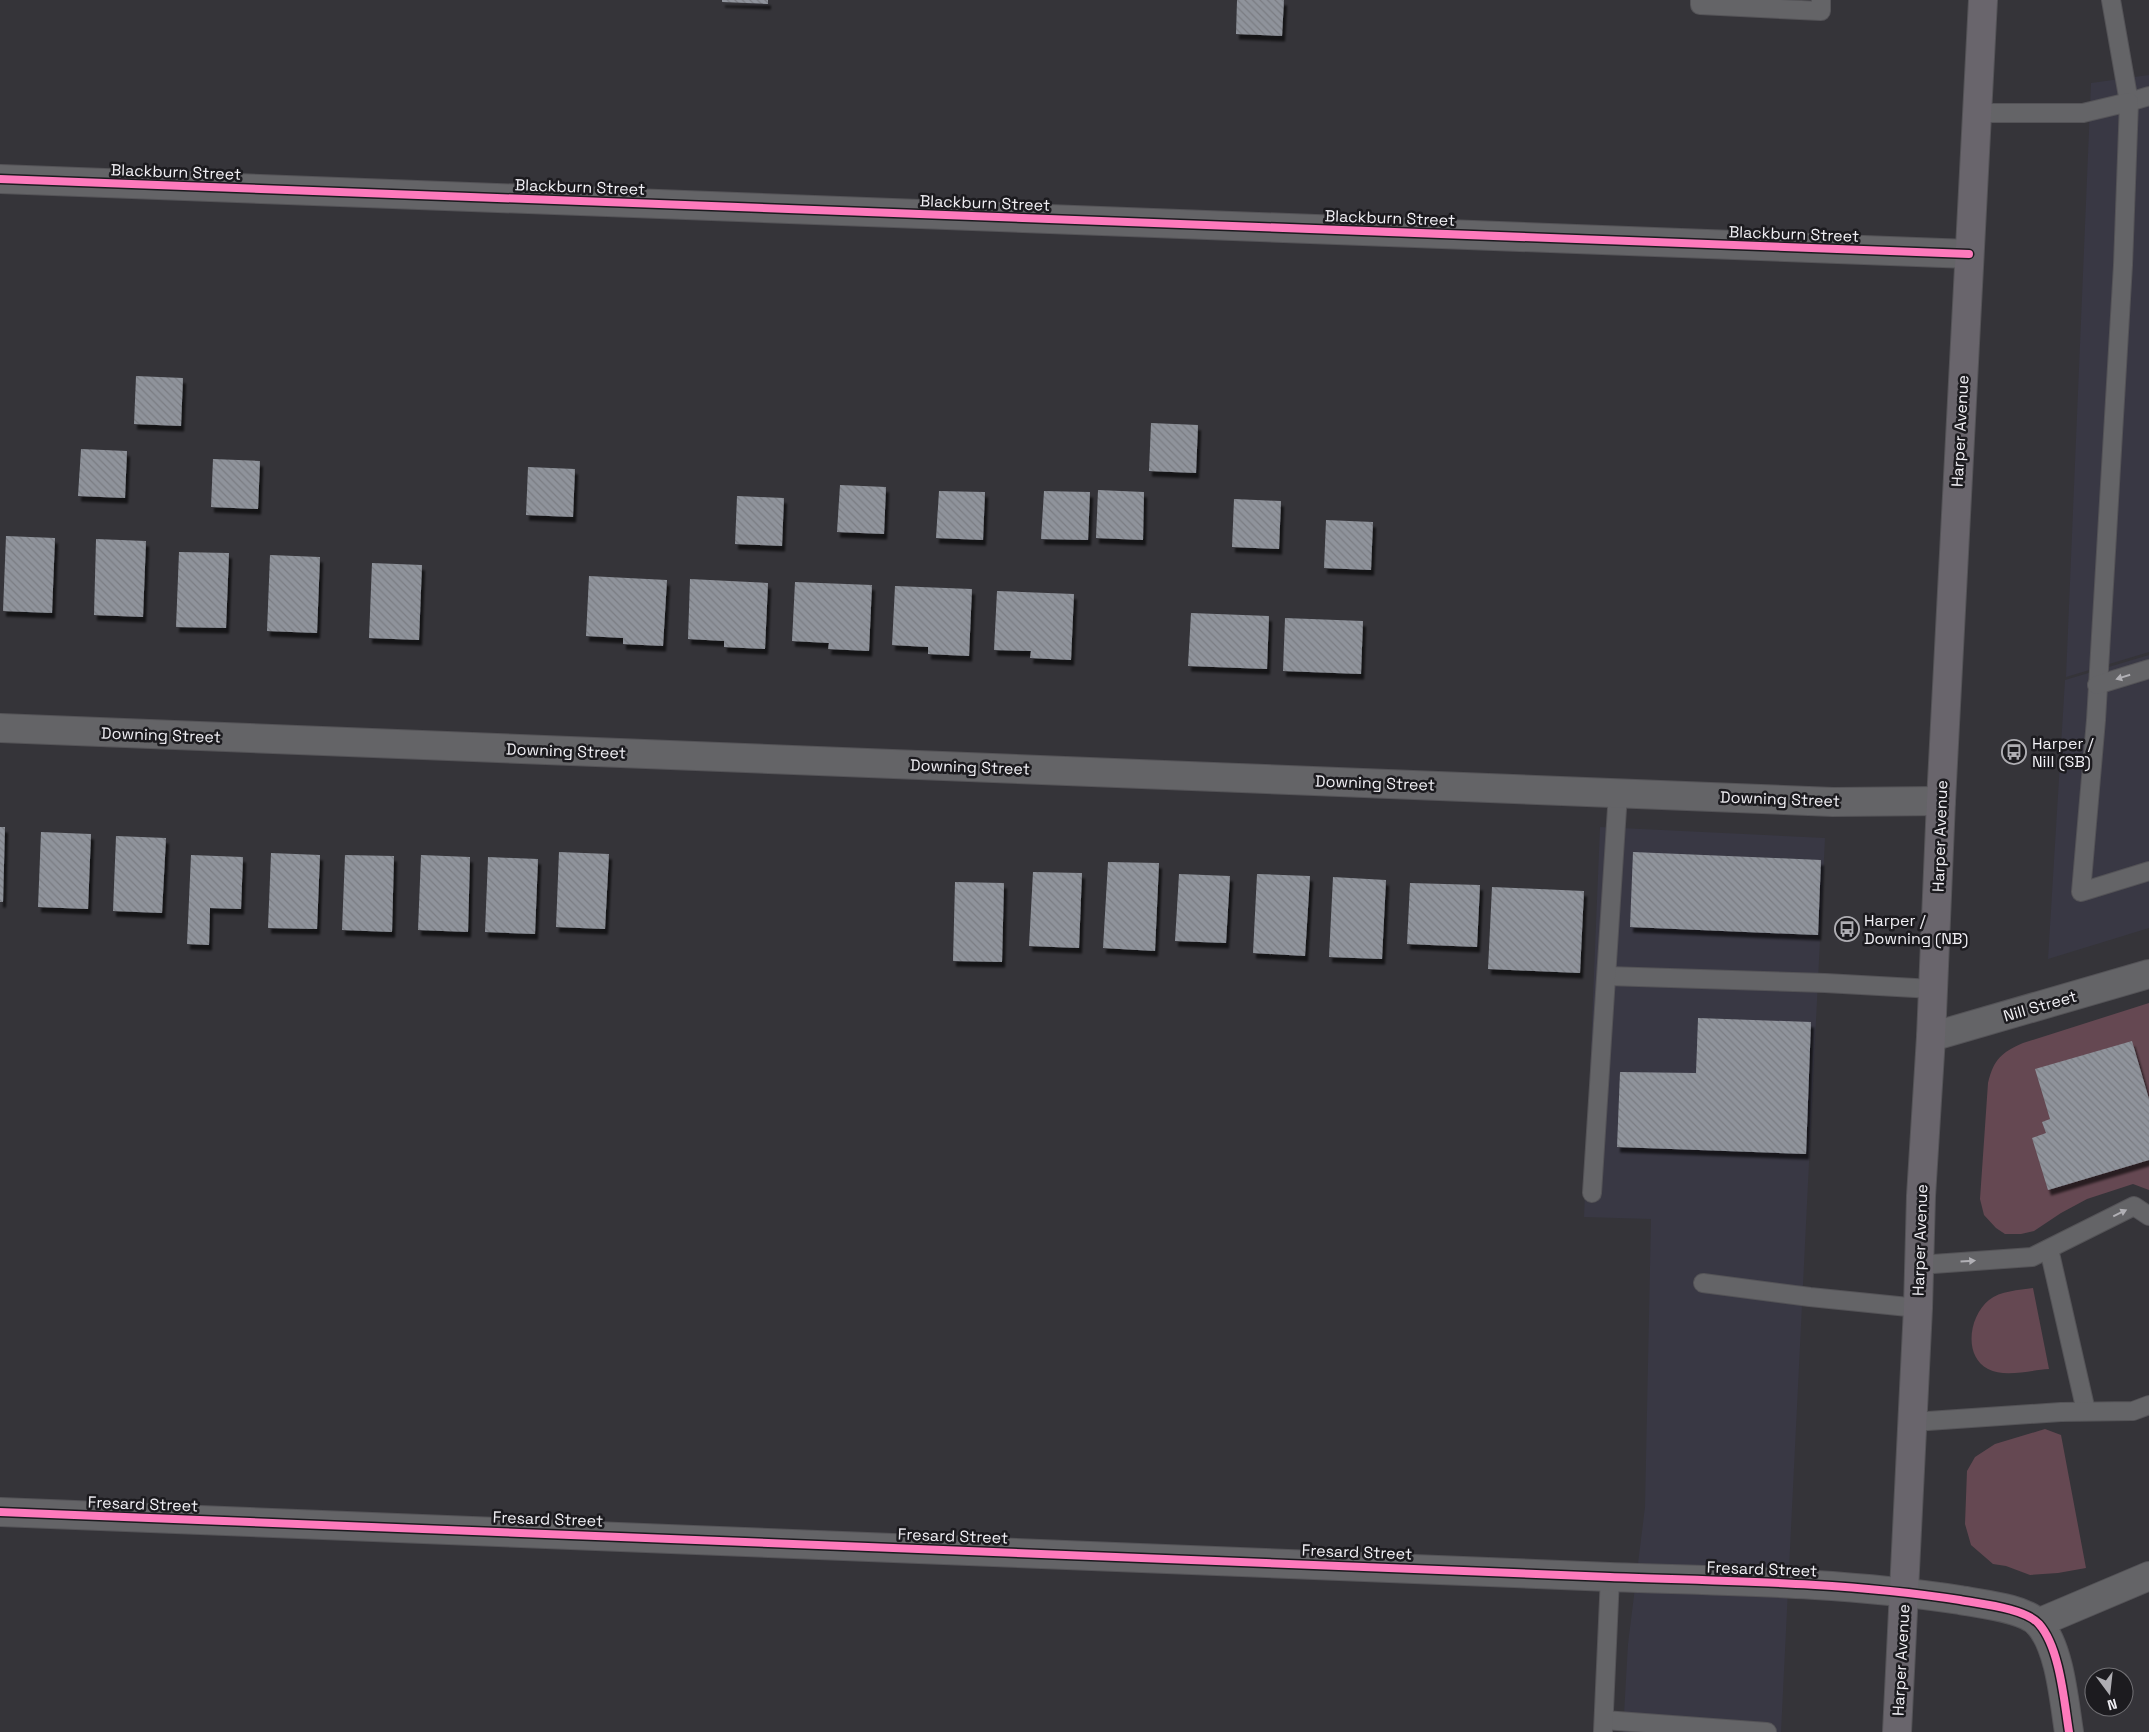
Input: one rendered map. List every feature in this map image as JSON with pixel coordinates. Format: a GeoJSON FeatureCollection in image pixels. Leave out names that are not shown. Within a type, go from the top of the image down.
{"type":"FeatureCollection","features":[{"type":"Feature","properties":{"kind":"main road","name":"Harper Avenue"},"geometry":{"type":"LineString","coordinates":[[1897,1732],[1918,1308],[1921,1196],[1931,1037],[1941,801],[1983,0]]}},
{"type":"Feature","properties":{"kind":"street","name":"Blackburn Street"},"geometry":{"type":"LineString","coordinates":[[0,179],[1969,254]]}},
{"type":"Feature","properties":{"kind":"street","name":"Downing Street"},"geometry":{"type":"LineString","coordinates":[[0,728],[1833,802],[1941,801]]}},
{"type":"Feature","properties":{"kind":"street","name":"Nill Street"},"geometry":{"type":"LineString","coordinates":[[1931,1037],[2149,974]]}},
{"type":"Feature","properties":{"kind":"street","name":"Fresard Street"},"geometry":{"type":"LineString","coordinates":[[0,1512],[1794,1583],[1904,1591],[1991,1605],[2024,1615],[2038,1623]]}},
{"type":"Feature","properties":{"kind":"street"},"geometry":{"type":"LineString","coordinates":[[2070,1732],[2056,1662],[2049,1640],[2038,1623],[2149,1576]]}},
{"type":"Feature","properties":{"kind":"lane"},"geometry":{"type":"LineString","coordinates":[[1700,0],[1700,6],[1821,10],[1821,0]]}},
{"type":"Feature","properties":{"kind":"lane"},"geometry":{"type":"LineString","coordinates":[[2111,0],[2129,102],[2123,265],[2096,720],[2081,892],[2149,871]]}},
{"type":"Feature","properties":{"kind":"lane"},"geometry":{"type":"LineString","coordinates":[[1977,113],[2083,113],[2149,96]]}},
{"type":"Feature","properties":{"kind":"lane"},"geometry":{"type":"LineString","coordinates":[[2097,685],[2149,669]]}},
{"type":"Feature","properties":{"kind":"lane"},"geometry":{"type":"LineString","coordinates":[[1592,1193],[1618,793]]}},
{"type":"Feature","properties":{"kind":"lane"},"geometry":{"type":"LineString","coordinates":[[1607,976],[1825,983],[1933,989]]}},
{"type":"Feature","properties":{"kind":"lane"},"geometry":{"type":"LineString","coordinates":[[1919,1265],[2032,1257],[2134,1206],[2149,1216]]}},
{"type":"Feature","properties":{"kind":"lane"},"geometry":{"type":"LineString","coordinates":[[2048,1248],[2056,1274],[2078,1383],[2086,1411]]}},
{"type":"Feature","properties":{"kind":"lane"},"geometry":{"type":"LineString","coordinates":[[1703,1284],[1918,1308]]}},
{"type":"Feature","properties":{"kind":"lane"},"geometry":{"type":"LineString","coordinates":[[1912,1422],[2086,1411],[2133,1411],[2149,1404]]}},
{"type":"Feature","properties":{"kind":"lane"},"geometry":{"type":"LineString","coordinates":[[1610,1577],[1604,1726],[1767,1732]]}},
{"type":"Feature","properties":{"kind":"shaded area"},"geometry":{"type":"Polygon","coordinates":[[[2149,75],[2149,652],[2066,677],[2091,83],[2149,75]]]}},
{"type":"Feature","properties":{"kind":"shaded area"},"geometry":{"type":"Polygon","coordinates":[[[2149,655],[2149,928],[2048,959],[2065,680],[2149,655]]]}},
{"type":"Feature","properties":{"kind":"shaded area"},"geometry":{"type":"Polygon","coordinates":[[[1600,827],[1825,838],[1781,1732],[1623,1732],[1628,1644],[1645,1507],[1651,1219],[1584,1217],[1600,827]]]}},
{"type":"Feature","properties":{"kind":"shaded area"},"geometry":{"type":"Polygon","coordinates":[[[2149,1003],[2149,1190],[2133,1184],[2087,1199],[2034,1231],[2021,1234],[2005,1234],[1996,1228],[1984,1215],[1980,1199],[1988,1083],[1996,1062],[2009,1050],[2023,1043],[2149,1003]]]}},
{"type":"Feature","properties":{"kind":"shaded area"},"geometry":{"type":"Polygon","coordinates":[[[2033,1288],[2049,1369],[2002,1373],[1988,1369],[1980,1363],[1972,1346],[1973,1325],[1982,1307],[1993,1297],[2010,1291],[2033,1288]]]}},
{"type":"Feature","properties":{"kind":"shaded area"},"geometry":{"type":"Polygon","coordinates":[[[2045,1429],[2061,1435],[2086,1568],[2030,1575],[2006,1566],[1993,1564],[1971,1545],[1965,1524],[1967,1471],[1975,1457],[1995,1444],[2045,1429]]]}},
{"type":"Feature","properties":{"kind":"building"},"geometry":{"type":"Polygon","coordinates":[[[722,0],[768,0],[768,4],[722,2],[722,0]]]}},
{"type":"Feature","properties":{"kind":"building"},"geometry":{"type":"Polygon","coordinates":[[[1237,0],[1284,0],[1282,36],[1236,34],[1237,0]]]}},
{"type":"Feature","properties":{"kind":"building"},"geometry":{"type":"Polygon","coordinates":[[[136,376],[183,378],[181,426],[134,424],[136,376]]]}},
{"type":"Feature","properties":{"kind":"building"},"geometry":{"type":"Polygon","coordinates":[[[1151,423],[1198,425],[1196,473],[1149,471],[1151,423]]]}},
{"type":"Feature","properties":{"kind":"building"},"geometry":{"type":"Polygon","coordinates":[[[81,449],[127,451],[125,498],[78,496],[81,449]]]}},
{"type":"Feature","properties":{"kind":"building"},"geometry":{"type":"Polygon","coordinates":[[[213,459],[260,461],[258,509],[211,507],[213,459]]]}},
{"type":"Feature","properties":{"kind":"building"},"geometry":{"type":"Polygon","coordinates":[[[528,467],[575,469],[573,517],[526,515],[528,467]]]}},
{"type":"Feature","properties":{"kind":"building"},"geometry":{"type":"Polygon","coordinates":[[[840,485],[886,487],[884,534],[837,532],[840,485]]]}},
{"type":"Feature","properties":{"kind":"building"},"geometry":{"type":"Polygon","coordinates":[[[1098,490],[1144,492],[1143,540],[1096,538],[1098,490]]]}},
{"type":"Feature","properties":{"kind":"building"},"geometry":{"type":"Polygon","coordinates":[[[939,491],[985,492],[983,540],[936,538],[939,491]]]}},
{"type":"Feature","properties":{"kind":"building"},"geometry":{"type":"Polygon","coordinates":[[[1044,491],[1090,492],[1088,540],[1041,539],[1044,491]]]}},
{"type":"Feature","properties":{"kind":"building"},"geometry":{"type":"Polygon","coordinates":[[[737,496],[784,498],[782,546],[735,544],[737,496]]]}},
{"type":"Feature","properties":{"kind":"building"},"geometry":{"type":"Polygon","coordinates":[[[1234,499],[1281,501],[1279,549],[1232,547],[1234,499]]]}},
{"type":"Feature","properties":{"kind":"building"},"geometry":{"type":"Polygon","coordinates":[[[1326,520],[1373,522],[1371,570],[1324,568],[1326,520]]]}},
{"type":"Feature","properties":{"kind":"building"},"geometry":{"type":"Polygon","coordinates":[[[6,536],[55,538],[52,613],[3,611],[6,536]]]}},
{"type":"Feature","properties":{"kind":"building"},"geometry":{"type":"Polygon","coordinates":[[[96,539],[146,541],[143,617],[94,615],[96,539]]]}},
{"type":"Feature","properties":{"kind":"building"},"geometry":{"type":"Polygon","coordinates":[[[179,552],[229,553],[226,628],[176,627],[179,552]]]}},
{"type":"Feature","properties":{"kind":"building"},"geometry":{"type":"Polygon","coordinates":[[[270,555],[320,557],[317,633],[267,631],[270,555]]]}},
{"type":"Feature","properties":{"kind":"building"},"geometry":{"type":"Polygon","coordinates":[[[372,563],[422,565],[419,640],[369,638],[372,563]]]}},
{"type":"Feature","properties":{"kind":"building"},"geometry":{"type":"Polygon","coordinates":[[[589,576],[667,580],[663,646],[623,644],[623,638],[586,636],[589,576]]]}},
{"type":"Feature","properties":{"kind":"building"},"geometry":{"type":"Polygon","coordinates":[[[690,579],[768,583],[765,649],[724,647],[724,641],[688,639],[690,579]]]}},
{"type":"Feature","properties":{"kind":"building"},"geometry":{"type":"Polygon","coordinates":[[[795,582],[872,585],[869,651],[828,649],[829,643],[792,641],[795,582]]]}},
{"type":"Feature","properties":{"kind":"building"},"geometry":{"type":"Polygon","coordinates":[[[895,586],[972,589],[969,656],[928,654],[928,647],[892,645],[895,586]]]}},
{"type":"Feature","properties":{"kind":"building"},"geometry":{"type":"Polygon","coordinates":[[[997,591],[1074,594],[1071,660],[1030,658],[1031,651],[994,650],[997,591]]]}},
{"type":"Feature","properties":{"kind":"building"},"geometry":{"type":"Polygon","coordinates":[[[1191,613],[1269,616],[1267,669],[1188,666],[1191,613]]]}},
{"type":"Feature","properties":{"kind":"building"},"geometry":{"type":"Polygon","coordinates":[[[1285,618],[1363,621],[1361,674],[1283,671],[1285,618]]]}},
{"type":"Feature","properties":{"kind":"building"},"geometry":{"type":"Polygon","coordinates":[[[0,827],[5,827],[3,902],[0,902],[0,827]]]}},
{"type":"Feature","properties":{"kind":"building"},"geometry":{"type":"Polygon","coordinates":[[[41,832],[91,834],[88,909],[38,907],[41,832]]]}},
{"type":"Feature","properties":{"kind":"building"},"geometry":{"type":"Polygon","coordinates":[[[116,836],[166,838],[162,913],[113,911],[116,836]]]}},
{"type":"Feature","properties":{"kind":"building"},"geometry":{"type":"Polygon","coordinates":[[[559,852],[609,854],[605,929],[556,927],[559,852]]]}},
{"type":"Feature","properties":{"kind":"building"},"geometry":{"type":"Polygon","coordinates":[[[1633,852],[1821,860],[1818,935],[1630,927],[1633,852]]]}},
{"type":"Feature","properties":{"kind":"building"},"geometry":{"type":"Polygon","coordinates":[[[271,853],[320,855],[317,929],[268,928],[271,853]]]}},
{"type":"Feature","properties":{"kind":"building"},"geometry":{"type":"Polygon","coordinates":[[[191,855],[243,857],[241,909],[210,908],[209,945],[187,944],[191,855]]]}},
{"type":"Feature","properties":{"kind":"building"},"geometry":{"type":"Polygon","coordinates":[[[345,855],[394,856],[392,932],[342,930],[345,855]]]}},
{"type":"Feature","properties":{"kind":"building"},"geometry":{"type":"Polygon","coordinates":[[[421,855],[470,857],[468,932],[418,930],[421,855]]]}},
{"type":"Feature","properties":{"kind":"building"},"geometry":{"type":"Polygon","coordinates":[[[488,857],[538,859],[535,934],[485,932],[488,857]]]}},
{"type":"Feature","properties":{"kind":"building"},"geometry":{"type":"Polygon","coordinates":[[[1108,862],[1159,863],[1155,951],[1103,948],[1108,862]]]}},
{"type":"Feature","properties":{"kind":"building"},"geometry":{"type":"Polygon","coordinates":[[[1033,872],[1082,873],[1079,948],[1029,946],[1033,872]]]}},
{"type":"Feature","properties":{"kind":"building"},"geometry":{"type":"Polygon","coordinates":[[[1179,874],[1230,876],[1226,943],[1175,941],[1179,874]]]}},
{"type":"Feature","properties":{"kind":"building"},"geometry":{"type":"Polygon","coordinates":[[[1257,874],[1310,876],[1305,956],[1253,953],[1257,874]]]}},
{"type":"Feature","properties":{"kind":"building"},"geometry":{"type":"Polygon","coordinates":[[[1333,877],[1386,880],[1382,959],[1329,957],[1333,877]]]}},
{"type":"Feature","properties":{"kind":"building"},"geometry":{"type":"Polygon","coordinates":[[[955,882],[1004,883],[1002,962],[953,961],[955,882]]]}},
{"type":"Feature","properties":{"kind":"building"},"geometry":{"type":"Polygon","coordinates":[[[1410,883],[1480,885],[1477,947],[1407,944],[1410,883]]]}},
{"type":"Feature","properties":{"kind":"building"},"geometry":{"type":"Polygon","coordinates":[[[1492,887],[1584,891],[1580,973],[1488,969],[1492,887]]]}},
{"type":"Feature","properties":{"kind":"building"},"geometry":{"type":"Polygon","coordinates":[[[1698,1018],[1811,1022],[1806,1154],[1617,1147],[1620,1072],[1696,1073],[1698,1018]]]}},
{"type":"Feature","properties":{"kind":"building"},"geometry":{"type":"Polygon","coordinates":[[[2132,1041],[2149,1099],[2149,1160],[2048,1190],[2032,1138],[2046,1133],[2042,1122],[2050,1119],[2035,1069],[2132,1041]]]}},
{"type":"Feature","properties":{"kind":"cycle path"},"geometry":{"type":"LineString","coordinates":[[0,179],[1969,254]]}},
{"type":"Feature","properties":{"kind":"cycle path"},"geometry":{"type":"LineString","coordinates":[[0,1512],[1742,1581],[1873,1589],[1960,1600],[2013,1610],[2024,1614],[2039,1624],[2052,1647],[2060,1675],[2069,1732]]}},
{"type":"Feature","properties":{"kind":"place","name":"Harper / Nill (SB)"},"geometry":{"type":"Point","coordinates":[2014,752]}},
{"type":"Feature","properties":{"kind":"place","name":"Harper / Downing (NB)"},"geometry":{"type":"Point","coordinates":[1847,929]}}]}
